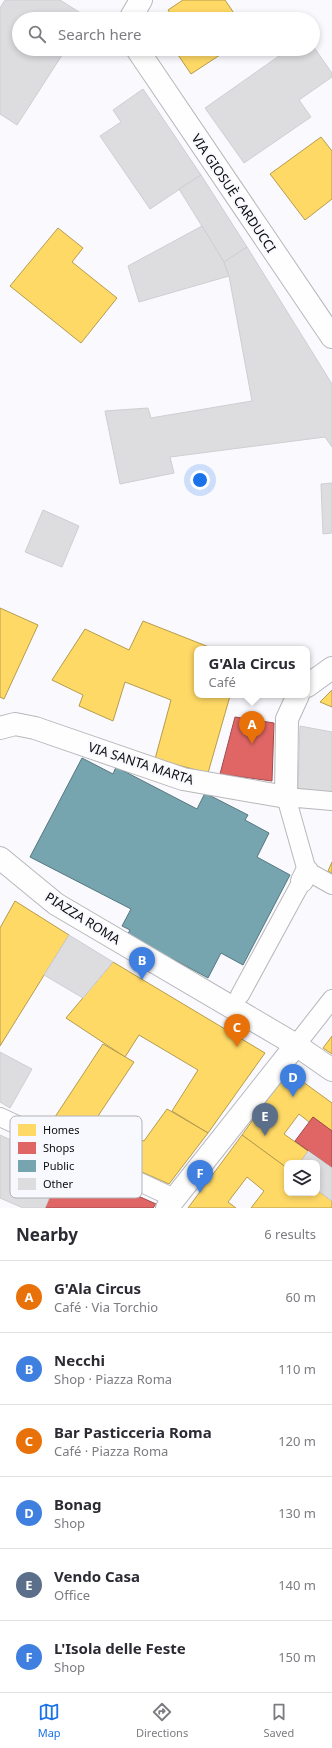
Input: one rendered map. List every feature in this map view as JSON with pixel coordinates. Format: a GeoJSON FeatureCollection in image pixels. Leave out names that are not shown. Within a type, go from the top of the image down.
{"type":"FeatureCollection","features":[{"type":"Feature","properties":{"kind":"street"},"geometry":{"type":"LineString","coordinates":[[134,12],[141,0]]}},
{"type":"Feature","properties":{"kind":"street","name":"VIA GIOSUÈ CARDUCCI"},"geometry":{"type":"LineString","coordinates":[[142,56],[332,337]]}},
{"type":"Feature","properties":{"kind":"street"},"geometry":{"type":"LineString","coordinates":[[310,684],[332,668]]}},
{"type":"Feature","properties":{"kind":"street"},"geometry":{"type":"LineString","coordinates":[[237,1001],[305,876],[286,797],[287,719],[297,698]]}},
{"type":"Feature","properties":{"kind":"street","name":"VIA SANTA MARTA"},"geometry":{"type":"LineString","coordinates":[[8,726],[35,728],[183,779],[286,797],[332,801]]}},
{"type":"Feature","properties":{"kind":"street","name":"PIAZZA ROMA"},"geometry":{"type":"LineString","coordinates":[[0,858],[56,904],[237,1001],[332,1070]]}},
{"type":"Feature","properties":{"kind":"street"},"geometry":{"type":"LineString","coordinates":[[305,876],[332,885]]}},
{"type":"Feature","properties":{"kind":"street"},"geometry":{"type":"LineString","coordinates":[[142,1189],[170,1203],[332,999]]}},
{"type":"Feature","properties":{"kind":"street"},"geometry":{"type":"LineString","coordinates":[[0,1117],[10,1122]]}},
{"type":"Feature","properties":{"kind":"building: Homes"},"geometry":{"type":"Polygon","coordinates":[[[183,0],[225,0],[233,12],[169,12],[168,10],[183,0]]]}},
{"type":"Feature","properties":{"kind":"building: Homes"},"geometry":{"type":"Polygon","coordinates":[[[179,56],[218,56],[191,74],[179,56]]]}},
{"type":"Feature","properties":{"kind":"building: Homes"},"geometry":{"type":"Polygon","coordinates":[[[321,137],[332,151],[332,199],[305,220],[270,174],[321,137]]]}},
{"type":"Feature","properties":{"kind":"building: Homes"},"geometry":{"type":"Polygon","coordinates":[[[58,228],[83,248],[72,262],[117,298],[81,343],[10,286],[58,228]]]}},
{"type":"Feature","properties":{"kind":"building: Homes"},"geometry":{"type":"Polygon","coordinates":[[[0,608],[38,625],[4,699],[0,697],[0,608]]]}},
{"type":"Feature","properties":{"kind":"building: Homes"},"geometry":{"type":"Polygon","coordinates":[[[143,621],[206,646],[194,646],[194,698],[229,698],[208,773],[155,759],[171,700],[125,682],[113,721],[79,706],[83,695],[52,680],[85,629],[129,650],[143,621]]]}},
{"type":"Feature","properties":{"kind":"building: Homes"},"geometry":{"type":"Polygon","coordinates":[[[332,690],[332,707],[320,702],[332,690]]]}},
{"type":"Feature","properties":{"kind":"building: Homes"},"geometry":{"type":"Polygon","coordinates":[[[332,862],[332,873],[328,871],[332,862]]]}},
{"type":"Feature","properties":{"kind":"building: Homes"},"geometry":{"type":"Polygon","coordinates":[[[15,901],[69,935],[0,1046],[0,928],[15,901]]]}},
{"type":"Feature","properties":{"kind":"building: Homes"},"geometry":{"type":"Polygon","coordinates":[[[113,962],[265,1053],[208,1133],[172,1111],[198,1070],[139,1035],[125,1057],[66,1018],[113,962]]]}},
{"type":"Feature","properties":{"kind":"building: Homes"},"geometry":{"type":"Polygon","coordinates":[[[332,1036],[332,1054],[323,1048],[332,1036]]]}},
{"type":"Feature","properties":{"kind":"building: Homes"},"geometry":{"type":"Polygon","coordinates":[[[103,1044],[134,1062],[98,1116],[56,1116],[103,1044]]]}},
{"type":"Feature","properties":{"kind":"building: Homes"},"geometry":{"type":"Polygon","coordinates":[[[288,1071],[332,1103],[332,1131],[313,1117],[309,1122],[299,1114],[284,1134],[308,1151],[302,1160],[284,1160],[284,1166],[242,1135],[288,1071]]]}},
{"type":"Feature","properties":{"kind":"building: Homes"},"geometry":{"type":"Polygon","coordinates":[[[167,1109],[208,1133],[169,1184],[142,1172],[142,1140],[144,1141],[167,1109]]]}},
{"type":"Feature","properties":{"kind":"building: Homes"},"geometry":{"type":"Polygon","coordinates":[[[242,1135],[284,1166],[284,1196],[320,1196],[320,1192],[332,1201],[332,1208],[251,1208],[264,1191],[247,1177],[228,1202],[236,1208],[188,1208],[242,1135]]]}},
{"type":"Feature","properties":{"kind":"building: Shops"},"geometry":{"type":"Polygon","coordinates":[[[235,717],[274,723],[272,781],[220,774],[235,717]]]}},
{"type":"Feature","properties":{"kind":"building: Shops"},"geometry":{"type":"Polygon","coordinates":[[[313,1117],[332,1131],[332,1168],[295,1141],[313,1117]]]}},
{"type":"Feature","properties":{"kind":"building: Shops"},"geometry":{"type":"Polygon","coordinates":[[[49,1198],[142,1198],[156,1204],[153,1208],[45,1208],[49,1198]]]}},
{"type":"Feature","properties":{"kind":"building: Public"},"geometry":{"type":"Polygon","coordinates":[[[82,758],[113,774],[116,767],[197,809],[205,793],[248,815],[245,820],[269,833],[257,857],[290,875],[243,965],[221,953],[208,978],[171,958],[169,962],[125,939],[130,930],[122,926],[131,909],[30,857],[82,758]]]}},
{"type":"Feature","properties":{"kind":"building: Other"},"geometry":{"type":"Polygon","coordinates":[[[5,0],[60,0],[79,12],[12,12],[12,56],[61,56],[17,125],[0,114],[0,8],[5,0]]]}},
{"type":"Feature","properties":{"kind":"building: Other"},"geometry":{"type":"Polygon","coordinates":[[[279,56],[320,56],[332,73],[332,77],[299,100],[311,117],[244,163],[205,108],[279,56]]]}},
{"type":"Feature","properties":{"kind":"building: Other"},"geometry":{"type":"Polygon","coordinates":[[[143,89],[201,175],[150,209],[100,136],[121,122],[113,110],[143,89]]]}},
{"type":"Feature","properties":{"kind":"building: Other"},"geometry":{"type":"Polygon","coordinates":[[[201,175],[247,247],[224,262],[179,189],[201,175]]]}},
{"type":"Feature","properties":{"kind":"building: Other"},"geometry":{"type":"Polygon","coordinates":[[[202,226],[224,262],[229,276],[139,302],[128,266],[202,226]]]}},
{"type":"Feature","properties":{"kind":"building: Other"},"geometry":{"type":"Polygon","coordinates":[[[247,247],[332,384],[332,447],[325,437],[170,457],[174,473],[120,484],[105,411],[148,408],[151,418],[252,401],[229,276],[224,262],[247,247]]]}},
{"type":"Feature","properties":{"kind":"building: Other"},"geometry":{"type":"Polygon","coordinates":[[[332,483],[332,533],[323,534],[321,484],[332,483]]]}},
{"type":"Feature","properties":{"kind":"building: Other"},"geometry":{"type":"Polygon","coordinates":[[[43,510],[79,526],[62,567],[25,552],[43,510]]]}},
{"type":"Feature","properties":{"kind":"building: Other"},"geometry":{"type":"Polygon","coordinates":[[[300,726],[332,732],[332,794],[298,788],[300,726]]]}},
{"type":"Feature","properties":{"kind":"building: Other"},"geometry":{"type":"Polygon","coordinates":[[[69,935],[113,962],[83,998],[44,975],[69,935]]]}},
{"type":"Feature","properties":{"kind":"building: Other"},"geometry":{"type":"Polygon","coordinates":[[[0,1052],[32,1069],[10,1108],[0,1102],[0,1052]]]}},
{"type":"Feature","properties":{"kind":"building: Other"},"geometry":{"type":"Polygon","coordinates":[[[0,1135],[10,1140],[10,1198],[49,1198],[45,1208],[23,1208],[0,1198],[0,1135]]]}},
{"type":"Feature","properties":{"kind":"building: Other"},"geometry":{"type":"Polygon","coordinates":[[[308,1151],[332,1168],[332,1201],[320,1192],[320,1160],[302,1160],[308,1151]]]}},
{"type":"Feature","properties":{"kind":"place","name":"G'Ala Circus"},"geometry":{"type":"Point","coordinates":[252,744]}},
{"type":"Feature","properties":{"kind":"place","name":"Necchi"},"geometry":{"type":"Point","coordinates":[142,980]}},
{"type":"Feature","properties":{"kind":"place","name":"Bar Pasticceria Roma"},"geometry":{"type":"Point","coordinates":[237,1047]}},
{"type":"Feature","properties":{"kind":"place","name":"Bonag"},"geometry":{"type":"Point","coordinates":[293,1097]}},
{"type":"Feature","properties":{"kind":"place","name":"Vendo Casa"},"geometry":{"type":"Point","coordinates":[265,1136]}},
{"type":"Feature","properties":{"kind":"place","name":"L'Isola delle Feste"},"geometry":{"type":"Point","coordinates":[200,1193]}}]}
